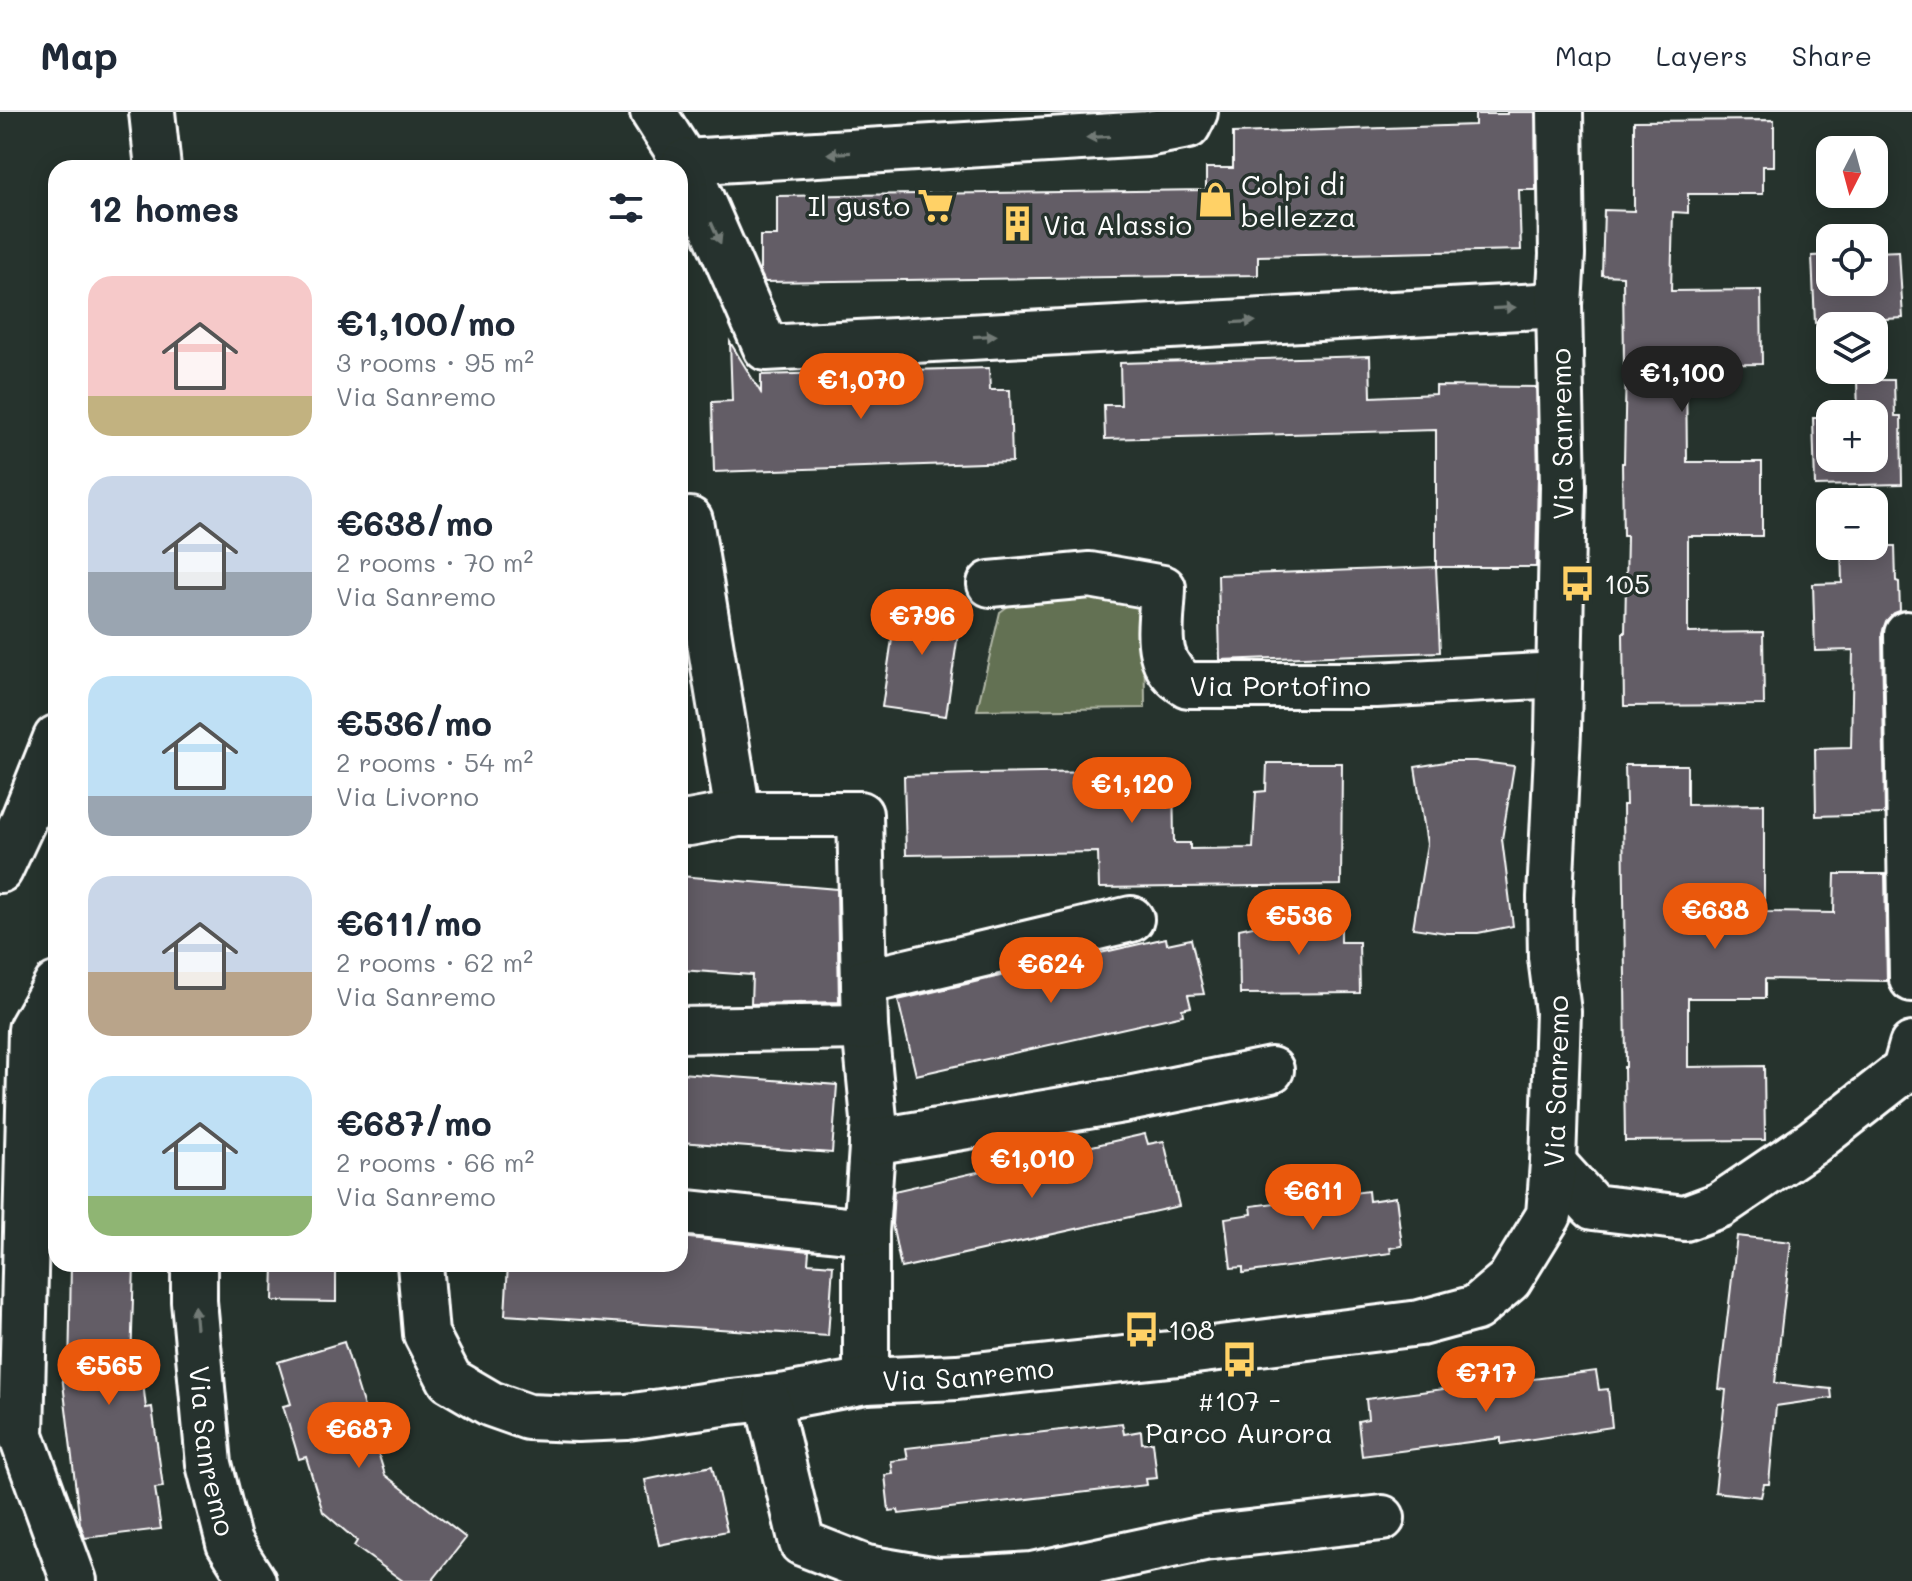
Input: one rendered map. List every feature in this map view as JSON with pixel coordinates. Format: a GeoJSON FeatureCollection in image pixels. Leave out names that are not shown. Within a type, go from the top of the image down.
{"type":"FeatureCollection","features":[{"type":"Feature","properties":{"kind":"street"},"geometry":{"type":"LineString","coordinates":[[152,112],[157,160]]}},
{"type":"Feature","properties":{"kind":"street"},"geometry":{"type":"LineString","coordinates":[[653,112],[684,160]]}},
{"type":"Feature","properties":{"kind":"street"},"geometry":{"type":"LineString","coordinates":[[688,162],[1147,134],[1188,126],[1195,112]]}},
{"type":"Feature","properties":{"kind":"street","name":"Via Sanremo"},"geometry":{"type":"LineString","coordinates":[[421,1272],[426,1334],[450,1380],[491,1404],[528,1417],[577,1419],[627,1417],[866,1381],[957,1377],[1420,1323],[1476,1308],[1509,1280],[1549,1215],[1553,1163],[1558,1012],[1551,957],[1550,897],[1563,487],[1559,305],[1562,255],[1560,112]]}},
{"type":"Feature","properties":{"kind":"street"},"geometry":{"type":"LineString","coordinates":[[688,169],[766,348],[1559,305]]}},
{"type":"Feature","properties":{"kind":"street"},"geometry":{"type":"LineString","coordinates":[[690,520],[738,814]]}},
{"type":"Feature","properties":{"kind":"street","name":"Via Portofino"},"geometry":{"type":"LineString","coordinates":[[990,584],[1090,575],[1163,588],[1161,655],[1174,677],[1188,685],[1376,685],[1559,675]]}},
{"type":"Feature","properties":{"kind":"street"},"geometry":{"type":"LineString","coordinates":[[1907,634],[1912,979]]}},
{"type":"Feature","properties":{"kind":"street"},"geometry":{"type":"LineString","coordinates":[[0,870],[48,758]]}},
{"type":"Feature","properties":{"kind":"street"},"geometry":{"type":"LineString","coordinates":[[688,823],[738,814],[860,814],[865,1027],[874,1119],[866,1232],[866,1381]]}},
{"type":"Feature","properties":{"kind":"street"},"geometry":{"type":"LineString","coordinates":[[864,982],[1131,919]]}},
{"type":"Feature","properties":{"kind":"street"},"geometry":{"type":"LineString","coordinates":[[48,999],[31,1029],[21,1435],[74,1581]]}},
{"type":"Feature","properties":{"kind":"street"},"geometry":{"type":"LineString","coordinates":[[688,1030],[865,1027]]}},
{"type":"Feature","properties":{"kind":"street"},"geometry":{"type":"LineString","coordinates":[[1553,1163],[1593,1207],[1685,1218],[1720,1205],[1813,1142],[1905,1070],[1912,1045]]}},
{"type":"Feature","properties":{"kind":"street"},"geometry":{"type":"LineString","coordinates":[[872,1142],[1123,1100],[1271,1070]]}},
{"type":"Feature","properties":{"kind":"street"},"geometry":{"type":"LineString","coordinates":[[688,1213],[866,1232]]}},
{"type":"Feature","properties":{"kind":"street","name":"Via Sanremo"},"geometry":{"type":"LineString","coordinates":[[194,1272],[209,1464],[229,1543],[253,1581]]}},
{"type":"Feature","properties":{"kind":"street"},"geometry":{"type":"LineString","coordinates":[[767,1398],[802,1543],[866,1568],[937,1580],[1032,1575],[1204,1538],[1382,1518]]}},
{"type":"Feature","properties":{"kind":"green space"},"geometry":{"type":"Polygon","coordinates":[[[1031,589],[1128,593],[1144,608],[1145,708],[977,710],[1000,612],[1031,589]]]}},
{"type":"Feature","properties":{"kind":"building"},"geometry":{"type":"Polygon","coordinates":[[[1535,112],[1536,190],[1519,190],[1521,250],[1258,256],[1258,275],[765,282],[760,272],[760,236],[777,236],[777,196],[1206,190],[1206,168],[1233,168],[1233,133],[1475,125],[1475,114],[1535,112]]]}},
{"type":"Feature","properties":{"kind":"building"},"geometry":{"type":"Polygon","coordinates":[[[1774,120],[1774,166],[1763,166],[1763,194],[1688,194],[1688,213],[1673,212],[1671,291],[1761,290],[1762,364],[1686,365],[1687,462],[1762,462],[1762,536],[1688,536],[1688,633],[1763,632],[1764,705],[1624,706],[1627,536],[1623,536],[1626,365],[1623,276],[1602,275],[1604,210],[1634,211],[1634,121],[1774,120]]]}},
{"type":"Feature","properties":{"kind":"building"},"geometry":{"type":"Polygon","coordinates":[[[1888,251],[1899,251],[1903,318],[1888,319],[1888,312],[1816,312],[1815,323],[1812,256],[1816,256],[1816,296],[1888,296],[1888,251]]]}},
{"type":"Feature","properties":{"kind":"building"},"geometry":{"type":"Polygon","coordinates":[[[730,342],[761,393],[761,375],[829,373],[828,381],[910,378],[910,370],[989,368],[990,390],[1010,390],[1012,462],[714,472],[712,402],[732,401],[730,342]]]}},
{"type":"Feature","properties":{"kind":"building"},"geometry":{"type":"Polygon","coordinates":[[[1370,356],[1371,397],[1436,394],[1436,386],[1536,387],[1536,567],[1436,567],[1436,430],[1105,439],[1104,405],[1121,405],[1120,363],[1370,356]]]}},
{"type":"Feature","properties":{"kind":"building"},"geometry":{"type":"Polygon","coordinates":[[[1888,380],[1894,380],[1895,416],[1901,416],[1902,484],[1815,486],[1813,418],[1816,418],[1816,472],[1888,472],[1888,400],[1858,400],[1857,384],[1888,384],[1888,380]]]}},
{"type":"Feature","properties":{"kind":"building"},"geometry":{"type":"Polygon","coordinates":[[[1888,546],[1895,546],[1900,611],[1886,621],[1882,634],[1885,814],[1816,816],[1815,749],[1851,748],[1853,650],[1815,651],[1813,584],[1842,583],[1841,560],[1888,560],[1888,546]]]}},
{"type":"Feature","properties":{"kind":"building"},"geometry":{"type":"Polygon","coordinates":[[[1436,567],[1440,652],[1220,660],[1218,575],[1436,567]]]}},
{"type":"Feature","properties":{"kind":"building"},"geometry":{"type":"Polygon","coordinates":[[[898,598],[962,607],[946,716],[882,707],[898,598]]]}},
{"type":"Feature","properties":{"kind":"building"},"geometry":{"type":"Polygon","coordinates":[[[1451,761],[1514,766],[1502,839],[1513,926],[1478,933],[1413,928],[1427,844],[1415,767],[1451,761]]]}},
{"type":"Feature","properties":{"kind":"building"},"geometry":{"type":"Polygon","coordinates":[[[1267,763],[1342,763],[1341,885],[1099,888],[1098,852],[906,855],[904,776],[974,774],[1173,771],[1174,843],[1190,843],[1190,849],[1253,848],[1256,792],[1266,791],[1267,763]]]}},
{"type":"Feature","properties":{"kind":"building"},"geometry":{"type":"Polygon","coordinates":[[[1625,765],[1687,765],[1687,805],[1764,804],[1764,912],[1834,913],[1835,874],[1885,874],[1887,981],[1765,979],[1765,998],[1688,998],[1688,1067],[1764,1066],[1765,1140],[1625,1141],[1625,765]]]}},
{"type":"Feature","properties":{"kind":"building"},"geometry":{"type":"Polygon","coordinates":[[[688,877],[837,889],[839,1002],[751,1004],[752,975],[688,971],[688,877]]]}},
{"type":"Feature","properties":{"kind":"building"},"geometry":{"type":"Polygon","coordinates":[[[1341,907],[1341,942],[1359,942],[1360,993],[1240,994],[1239,929],[1341,907]]]}},
{"type":"Feature","properties":{"kind":"building"},"geometry":{"type":"Polygon","coordinates":[[[1166,938],[1167,944],[1191,939],[1204,994],[1188,995],[1191,1007],[1182,1009],[1183,1015],[916,1075],[898,1000],[1013,973],[1014,979],[1076,966],[1074,959],[1166,938]]]}},
{"type":"Feature","properties":{"kind":"building"},"geometry":{"type":"Polygon","coordinates":[[[688,1074],[837,1085],[832,1153],[688,1143],[688,1074]]]}},
{"type":"Feature","properties":{"kind":"building"},"geometry":{"type":"Polygon","coordinates":[[[1145,1134],[1148,1144],[1164,1141],[1179,1206],[901,1268],[892,1224],[894,1191],[1145,1134]]]}},
{"type":"Feature","properties":{"kind":"building"},"geometry":{"type":"Polygon","coordinates":[[[1368,1191],[1369,1201],[1396,1197],[1402,1246],[1390,1248],[1391,1253],[1243,1273],[1243,1267],[1231,1268],[1225,1218],[1252,1214],[1251,1206],[1368,1191]]]}},
{"type":"Feature","properties":{"kind":"building"},"geometry":{"type":"Polygon","coordinates":[[[1737,1236],[1791,1242],[1775,1383],[1831,1389],[1832,1398],[1776,1406],[1769,1484],[1764,1484],[1761,1497],[1715,1492],[1726,1390],[1719,1389],[1737,1236]]]}},
{"type":"Feature","properties":{"kind":"building"},"geometry":{"type":"Polygon","coordinates":[[[688,1238],[809,1251],[808,1263],[833,1265],[828,1336],[505,1315],[508,1272],[688,1272],[688,1238]]]}},
{"type":"Feature","properties":{"kind":"building"},"geometry":{"type":"Polygon","coordinates":[[[71,1272],[134,1272],[131,1366],[141,1365],[146,1408],[152,1407],[163,1487],[155,1488],[161,1529],[85,1538],[80,1523],[62,1375],[69,1374],[71,1272]]]}},
{"type":"Feature","properties":{"kind":"building"},"geometry":{"type":"Polygon","coordinates":[[[274,1272],[336,1272],[336,1302],[273,1301],[274,1272]]]}},
{"type":"Feature","properties":{"kind":"building"},"geometry":{"type":"Polygon","coordinates":[[[344,1342],[385,1475],[466,1538],[432,1581],[403,1581],[354,1546],[357,1541],[323,1512],[306,1457],[299,1459],[283,1406],[291,1404],[278,1362],[344,1342]]]}},
{"type":"Feature","properties":{"kind":"building"},"geometry":{"type":"Polygon","coordinates":[[[1596,1371],[1599,1390],[1608,1389],[1612,1427],[1501,1444],[1501,1438],[1362,1456],[1358,1421],[1368,1419],[1366,1399],[1596,1371]]]}},
{"type":"Feature","properties":{"kind":"building"},"geometry":{"type":"Polygon","coordinates":[[[1122,1423],[1124,1434],[1141,1431],[1142,1443],[1153,1442],[1157,1478],[1146,1479],[1147,1485],[899,1514],[898,1510],[889,1511],[885,1475],[893,1474],[891,1461],[908,1459],[906,1448],[1122,1423]]]}},
{"type":"Feature","properties":{"kind":"building"},"geometry":{"type":"Polygon","coordinates":[[[712,1466],[727,1531],[659,1545],[645,1480],[712,1466]]]}},
{"type":"Feature","properties":{"kind":"place","name":"Colpi di bellezza"},"geometry":{"type":"Point","coordinates":[1215,200]}},
{"type":"Feature","properties":{"kind":"place","name":"Il gusto"},"geometry":{"type":"Point","coordinates":[936,205]}},
{"type":"Feature","properties":{"kind":"place","name":"Via Alassio"},"geometry":{"type":"Point","coordinates":[1017,224]}},
{"type":"Feature","properties":{"kind":"place","name":"105"},"geometry":{"type":"Point","coordinates":[1578,583]}},
{"type":"Feature","properties":{"kind":"place","name":"108"},"geometry":{"type":"Point","coordinates":[1142,1329]}},
{"type":"Feature","properties":{"kind":"place","name":"#107 - Parco Aurora"},"geometry":{"type":"Point","coordinates":[1239,1360]}}]}
